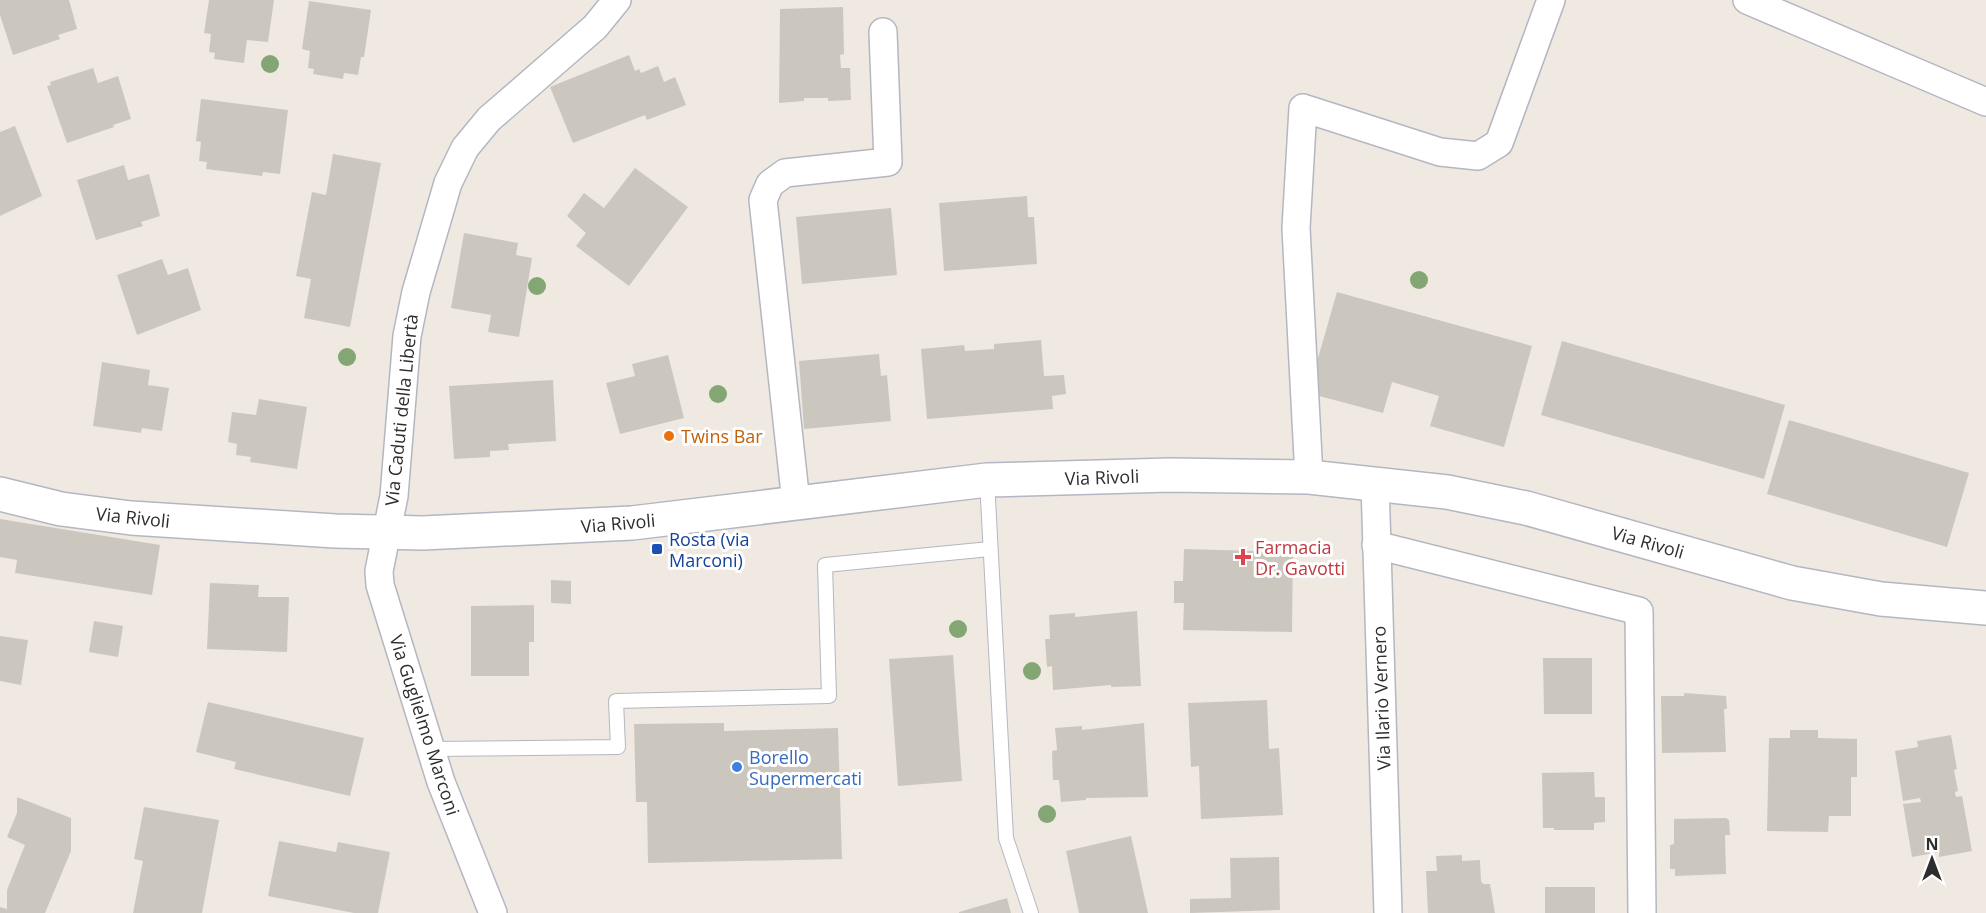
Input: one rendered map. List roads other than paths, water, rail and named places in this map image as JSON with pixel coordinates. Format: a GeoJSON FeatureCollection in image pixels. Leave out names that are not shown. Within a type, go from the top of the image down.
{"type":"FeatureCollection","features":[{"type":"Feature","properties":{"kind":"street","name":"Via Caduti della Libertà"},"geometry":{"type":"LineString","coordinates":[[385,533],[394,496],[407,336],[416,292],[447,183],[465,148],[489,118],[595,27],[617,0]]}},
{"type":"Feature","properties":{"kind":"street"},"geometry":{"type":"LineString","coordinates":[[1309,477],[1296,240],[1303,108],[1440,152],[1478,156],[1499,143],[1551,0]]}},
{"type":"Feature","properties":{"kind":"street"},"geometry":{"type":"LineString","coordinates":[[1747,0],[1986,102]]}},
{"type":"Feature","properties":{"kind":"street"},"geometry":{"type":"LineString","coordinates":[[796,502],[763,200],[770,184],[784,173],[888,162],[883,32]]}},
{"type":"Feature","properties":{"kind":"street","name":"Via Rivoli"},"geometry":{"type":"LineString","coordinates":[[0,494],[61,509],[131,518],[385,533],[464,532],[632,523],[987,480],[1170,475],[1309,477],[1447,492],[1526,508],[1792,583],[1881,599],[1986,608]]}},
{"type":"Feature","properties":{"kind":"street","name":"Via Ilario Vernero"},"geometry":{"type":"LineString","coordinates":[[1375,483],[1388,913]]}},
{"type":"Feature","properties":{"kind":"street","name":"Via Guglielmo Marconi"},"geometry":{"type":"LineString","coordinates":[[385,533],[379,571],[380,585],[441,782],[493,913]]}},
{"type":"Feature","properties":{"kind":"street"},"geometry":{"type":"LineString","coordinates":[[1376,545],[1639,611],[1642,913]]}},
{"type":"Feature","properties":{"kind":"lane"},"geometry":{"type":"LineString","coordinates":[[987,480],[1006,838],[1031,913]]}},
{"type":"Feature","properties":{"kind":"lane"},"geometry":{"type":"LineString","coordinates":[[431,749],[618,747],[616,701],[829,696],[825,565],[990,549]]}},
{"type":"Feature","properties":{"kind":"place","name":"Twins Bar"},"geometry":{"type":"Point","coordinates":[669,436]}},
{"type":"Feature","properties":{"kind":"place","name":"Rosta (via Marconi)"},"geometry":{"type":"Point","coordinates":[657,549]}},
{"type":"Feature","properties":{"kind":"place","name":"Farmacia Dr. Gavotti"},"geometry":{"type":"Point","coordinates":[1243,557]}},
{"type":"Feature","properties":{"kind":"place","name":"Borello Supermercati"},"geometry":{"type":"Point","coordinates":[737,767]}}]}
